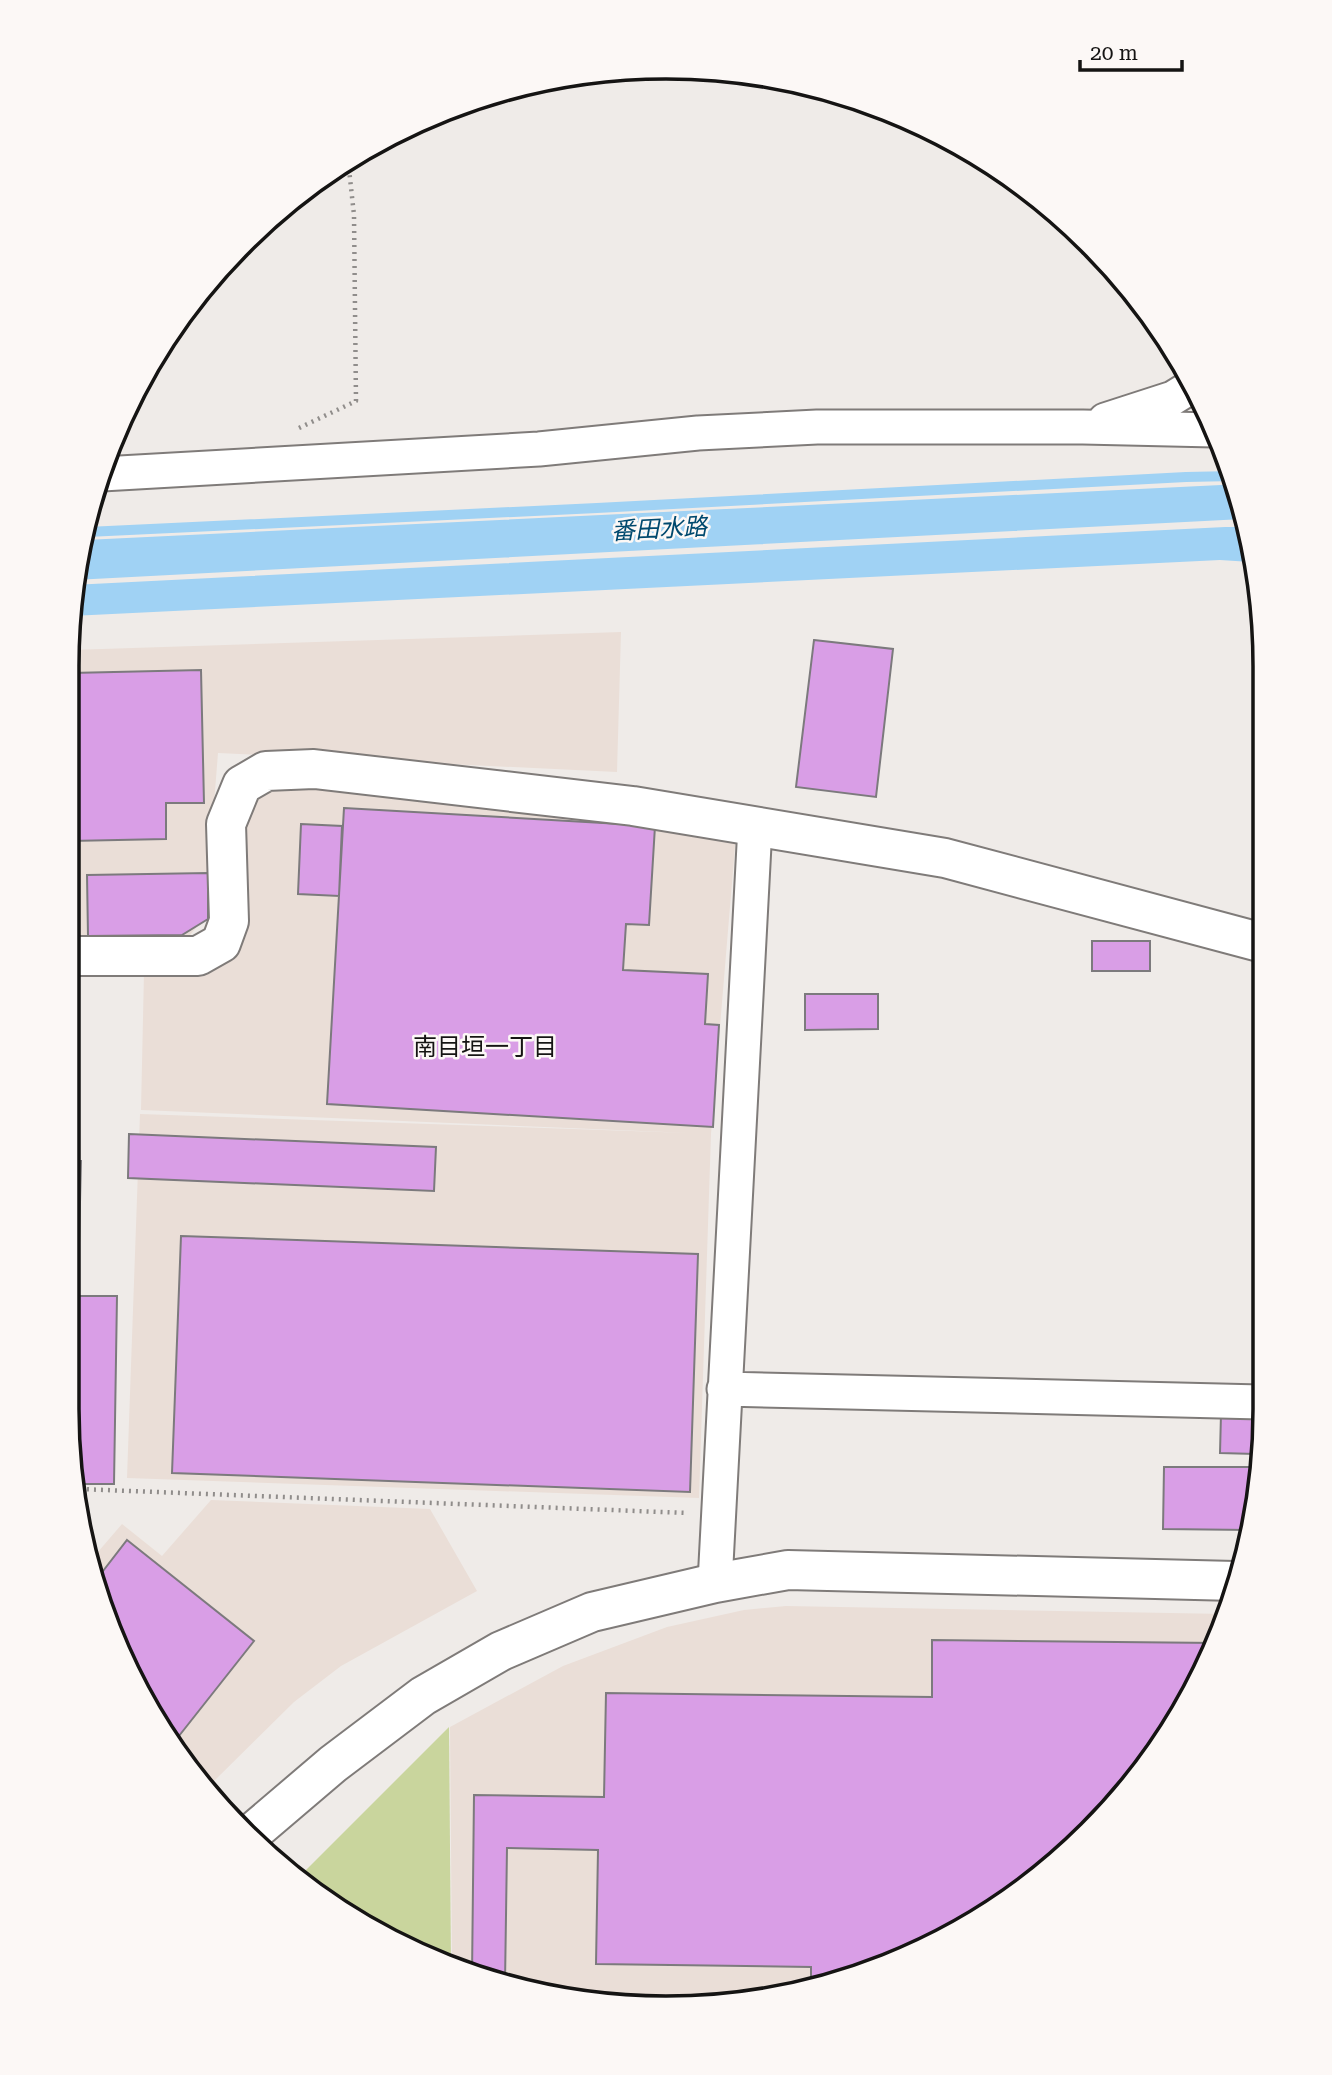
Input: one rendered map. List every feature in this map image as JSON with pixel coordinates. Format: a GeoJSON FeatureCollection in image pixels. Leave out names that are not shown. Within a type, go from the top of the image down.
{"type":"FeatureCollection","features":[{"type":"Feature","properties":{"kind":"street"},"geometry":{"type":"LineString","coordinates":[[1083,427],[1173,398],[1185,391]]}},
{"type":"Feature","properties":{"kind":"street"},"geometry":{"type":"LineString","coordinates":[[111,473],[539,449],[711,432],[817,427],[1204,430]]}},
{"type":"Feature","properties":{"kind":"street"},"geometry":{"type":"LineString","coordinates":[[79,957],[198,956],[222,943],[229,921],[226,824],[242,785],[266,771],[314,769],[634,806],[945,858],[1253,940]]}},
{"type":"Feature","properties":{"kind":"street"},"geometry":{"type":"LineString","coordinates":[[715,1583],[755,826]]}},
{"type":"Feature","properties":{"kind":"street"},"geometry":{"type":"LineString","coordinates":[[724,1389],[1253,1402]]}},
{"type":"Feature","properties":{"kind":"street"},"geometry":{"type":"LineString","coordinates":[[256,1829],[333,1764],[423,1696],[501,1651],[592,1612],[715,1583],[788,1570],[1227,1581]]}},
{"type":"Feature","properties":{"kind":"path"},"geometry":{"type":"LineString","coordinates":[[295,430],[356,401],[354,215],[349,172]]}},
{"type":"Feature","properties":{"kind":"path"},"geometry":{"type":"LineString","coordinates":[[85,1489],[718,1514]]}},
{"type":"Feature","properties":{"kind":"shaded area"},"geometry":{"type":"Polygon","coordinates":[[[621,632],[617,772],[218,753],[205,917],[190,935],[79,936],[79,650],[621,632]]]}},
{"type":"Feature","properties":{"kind":"shaded area"},"geometry":{"type":"Polygon","coordinates":[[[276,777],[736,835],[711,1134],[699,1498],[127,1478],[140,1114],[689,1133],[141,1110],[144,972],[207,962],[240,818],[276,777]]]}},
{"type":"Feature","properties":{"kind":"shaded area"},"geometry":{"type":"Polygon","coordinates":[[[211,1500],[430,1509],[477,1591],[341,1666],[294,1702],[213,1782],[157,1703],[139,1669],[123,1634],[97,1553],[122,1524],[162,1556],[211,1500]]]}},
{"type":"Feature","properties":{"kind":"shaded area"},"geometry":{"type":"Polygon","coordinates":[[[786,1606],[1216,1614],[1175,1703],[1108,1796],[1053,1851],[1023,1875],[960,1918],[891,1952],[855,1965],[781,1985],[704,1995],[666,1996],[628,1995],[551,1985],[452,1956],[450,1727],[563,1666],[667,1627],[744,1610],[786,1606]]]}},
{"type":"Feature","properties":{"kind":"green space"},"geometry":{"type":"Polygon","coordinates":[[[449,1727],[451,1956],[372,1918],[305,1871],[449,1727]]]}},
{"type":"Feature","properties":{"kind":"water","name":"番田水路"},"geometry":{"type":"Polygon","coordinates":[[[1221,485],[1224,485],[1234,519],[86,579],[93,540],[1221,485]]]}},
{"type":"Feature","properties":{"kind":"water"},"geometry":{"type":"Polygon","coordinates":[[[1225,527],[1236,527],[1244,562],[1220,560],[81,615],[85,584],[1225,527]]]}},
{"type":"Feature","properties":{"kind":"building"},"geometry":{"type":"Polygon","coordinates":[[[814,640],[893,649],[876,797],[796,787],[814,640]]]}},
{"type":"Feature","properties":{"kind":"building"},"geometry":{"type":"Polygon","coordinates":[[[201,670],[204,803],[166,803],[166,839],[79,841],[79,673],[201,670]]]}},
{"type":"Feature","properties":{"kind":"building"},"geometry":{"type":"Polygon","coordinates":[[[344,808],[655,826],[649,925],[626,924],[623,970],[708,974],[705,1024],[719,1025],[713,1127],[327,1104],[344,808]]]}},
{"type":"Feature","properties":{"kind":"building"},"geometry":{"type":"Polygon","coordinates":[[[301,824],[342,826],[339,896],[298,894],[301,824]]]}},
{"type":"Feature","properties":{"kind":"building"},"geometry":{"type":"Polygon","coordinates":[[[208,873],[208,919],[182,935],[88,936],[87,875],[208,873]]]}},
{"type":"Feature","properties":{"kind":"building"},"geometry":{"type":"Polygon","coordinates":[[[1092,941],[1150,941],[1150,971],[1092,971],[1092,941]]]}},
{"type":"Feature","properties":{"kind":"building"},"geometry":{"type":"Polygon","coordinates":[[[805,994],[878,994],[878,1029],[805,1030],[805,994]]]}},
{"type":"Feature","properties":{"kind":"building"},"geometry":{"type":"Polygon","coordinates":[[[129,1134],[436,1147],[434,1191],[128,1178],[129,1134]]]}},
{"type":"Feature","properties":{"kind":"building"},"geometry":{"type":"Polygon","coordinates":[[[79,1161],[81,1161],[79,1243],[79,1161]]]}},
{"type":"Feature","properties":{"kind":"building"},"geometry":{"type":"Polygon","coordinates":[[[181,1236],[698,1254],[690,1492],[172,1473],[181,1236]]]}},
{"type":"Feature","properties":{"kind":"building"},"geometry":{"type":"Polygon","coordinates":[[[79,1296],[117,1296],[114,1484],[84,1484],[79,1409],[79,1296]]]}},
{"type":"Feature","properties":{"kind":"building"},"geometry":{"type":"Polygon","coordinates":[[[1221,1414],[1253,1415],[1251,1454],[1220,1453],[1221,1414]]]}},
{"type":"Feature","properties":{"kind":"building"},"geometry":{"type":"Polygon","coordinates":[[[1164,1467],[1250,1467],[1241,1530],[1163,1529],[1164,1467]]]}},
{"type":"Feature","properties":{"kind":"building"},"geometry":{"type":"Polygon","coordinates":[[[127,1540],[254,1641],[179,1736],[139,1669],[123,1634],[103,1571],[127,1540]]]}},
{"type":"Feature","properties":{"kind":"building"},"geometry":{"type":"Polygon","coordinates":[[[932,1640],[1205,1643],[1175,1703],[1154,1735],[1108,1796],[1081,1824],[1053,1851],[992,1897],[960,1918],[891,1952],[811,1978],[811,1967],[596,1964],[598,1850],[507,1848],[505,1973],[472,1963],[474,1795],[604,1797],[606,1693],[932,1697],[932,1640]]]}},
{"type":"Feature","properties":{"kind":"waterway","name":"番田水路"},"geometry":{"type":"LineString","coordinates":[[95,532],[1222,476]]}},
{"type":"Feature","properties":{"kind":"district","name":"南目垣一丁目"},"geometry":{"type":"Point","coordinates":[485,1047]}}]}
